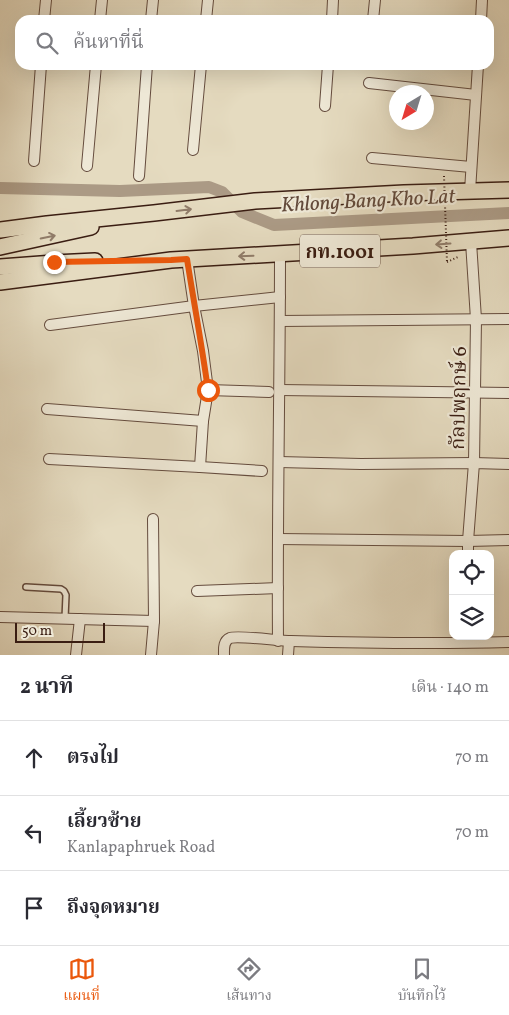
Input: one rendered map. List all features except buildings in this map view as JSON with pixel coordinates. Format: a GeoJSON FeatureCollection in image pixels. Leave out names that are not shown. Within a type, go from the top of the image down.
{"type":"FeatureCollection","features":[{"type":"Feature","properties":{"kind":"main road"},"geometry":{"type":"LineString","coordinates":[[0,230],[255,201],[404,193],[509,190]]}},
{"type":"Feature","properties":{"kind":"main road"},"geometry":{"type":"LineString","coordinates":[[0,247],[154,213]]}},
{"type":"Feature","properties":{"kind":"main road","name":"กท.1001"},"geometry":{"type":"LineString","coordinates":[[0,267],[54,262],[171,260],[468,248],[509,238]]}},
{"type":"Feature","properties":{"kind":"main road","name":"กท.1001"},"geometry":{"type":"LineString","coordinates":[[0,282],[171,260]]}},
{"type":"Feature","properties":{"kind":"street"},"geometry":{"type":"LineString","coordinates":[[44,15],[46,0]]}},
{"type":"Feature","properties":{"kind":"street"},"geometry":{"type":"LineString","coordinates":[[100,15],[102,0]]}},
{"type":"Feature","properties":{"kind":"street"},"geometry":{"type":"LineString","coordinates":[[152,15],[153,0]]}},
{"type":"Feature","properties":{"kind":"street"},"geometry":{"type":"LineString","coordinates":[[206,15],[208,0]]}},
{"type":"Feature","properties":{"kind":"street"},"geometry":{"type":"LineString","coordinates":[[332,15],[333,0]]}},
{"type":"Feature","properties":{"kind":"street"},"geometry":{"type":"LineString","coordinates":[[374,15],[375,0]]}},
{"type":"Feature","properties":{"kind":"street"},"geometry":{"type":"LineString","coordinates":[[480,15],[482,0]]}},
{"type":"Feature","properties":{"kind":"street"},"geometry":{"type":"LineString","coordinates":[[34,161],[41,70]]}},
{"type":"Feature","properties":{"kind":"street"},"geometry":{"type":"LineString","coordinates":[[87,166],[96,70]]}},
{"type":"Feature","properties":{"kind":"street"},"geometry":{"type":"LineString","coordinates":[[139,176],[147,70]]}},
{"type":"Feature","properties":{"kind":"street"},"geometry":{"type":"LineString","coordinates":[[192,150],[200,70]]}},
{"type":"Feature","properties":{"kind":"street"},"geometry":{"type":"LineString","coordinates":[[325,106],[328,70]]}},
{"type":"Feature","properties":{"kind":"street"},"geometry":{"type":"LineString","coordinates":[[470,191],[478,70]]}},
{"type":"Feature","properties":{"kind":"street"},"geometry":{"type":"LineString","coordinates":[[369,83],[476,95]]}},
{"type":"Feature","properties":{"kind":"street"},"geometry":{"type":"LineString","coordinates":[[372,158],[471,167]]}},
{"type":"Feature","properties":{"kind":"street","name":"กัลปพฤกษ์ 6"},"geometry":{"type":"LineString","coordinates":[[468,248],[476,319],[474,463],[468,550]]}},
{"type":"Feature","properties":{"kind":"street"},"geometry":{"type":"LineString","coordinates":[[280,255],[278,588],[284,641],[288,655]]}},
{"type":"Feature","properties":{"kind":"street"},"geometry":{"type":"LineString","coordinates":[[187,259],[208,390],[203,421],[200,467]]}},
{"type":"Feature","properties":{"kind":"street"},"geometry":{"type":"LineString","coordinates":[[50,325],[194,306],[280,298]]}},
{"type":"Feature","properties":{"kind":"street"},"geometry":{"type":"LineString","coordinates":[[280,321],[509,319]]}},
{"type":"Feature","properties":{"kind":"street"},"geometry":{"type":"LineString","coordinates":[[208,390],[269,392]]}},
{"type":"Feature","properties":{"kind":"street"},"geometry":{"type":"LineString","coordinates":[[280,390],[509,393]]}},
{"type":"Feature","properties":{"kind":"street"},"geometry":{"type":"LineString","coordinates":[[47,409],[203,421]]}},
{"type":"Feature","properties":{"kind":"street"},"geometry":{"type":"LineString","coordinates":[[48,459],[262,471]]}},
{"type":"Feature","properties":{"kind":"street"},"geometry":{"type":"LineString","coordinates":[[279,462],[509,464]]}},
{"type":"Feature","properties":{"kind":"street"},"geometry":{"type":"LineString","coordinates":[[151,655],[154,621],[153,519]]}},
{"type":"Feature","properties":{"kind":"street"},"geometry":{"type":"LineString","coordinates":[[278,539],[509,540]]}},
{"type":"Feature","properties":{"kind":"street"},"geometry":{"type":"LineString","coordinates":[[197,591],[278,588]]}},
{"type":"Feature","properties":{"kind":"street"},"geometry":{"type":"LineString","coordinates":[[0,617],[154,621]]}},
{"type":"Feature","properties":{"kind":"street"},"geometry":{"type":"LineString","coordinates":[[76,655],[80,619]]}},
{"type":"Feature","properties":{"kind":"street"},"geometry":{"type":"LineString","coordinates":[[224,655],[224,644],[229,638],[238,637],[284,641],[468,640],[509,642]]}},
{"type":"Feature","properties":{"kind":"street"},"geometry":{"type":"LineString","coordinates":[[468,640],[468,655]]}},
{"type":"Feature","properties":{"kind":"lane"},"geometry":{"type":"LineString","coordinates":[[26,587],[61,588],[66,595],[65,618]]}},
{"type":"Feature","properties":{"kind":"path"},"geometry":{"type":"LineString","coordinates":[[444,176],[447,262],[468,248]]}},
{"type":"Feature","properties":{"kind":"waterway","name":"Khlong Bang Kho Lat"},"geometry":{"type":"LineString","coordinates":[[0,188],[120,191],[209,187],[222,192],[242,212],[274,225],[509,213]]}},
{"type":"Feature","properties":{"kind":"route"},"geometry":{"type":"LineString","coordinates":[[54,262],[187,259],[208,390]]}}]}
